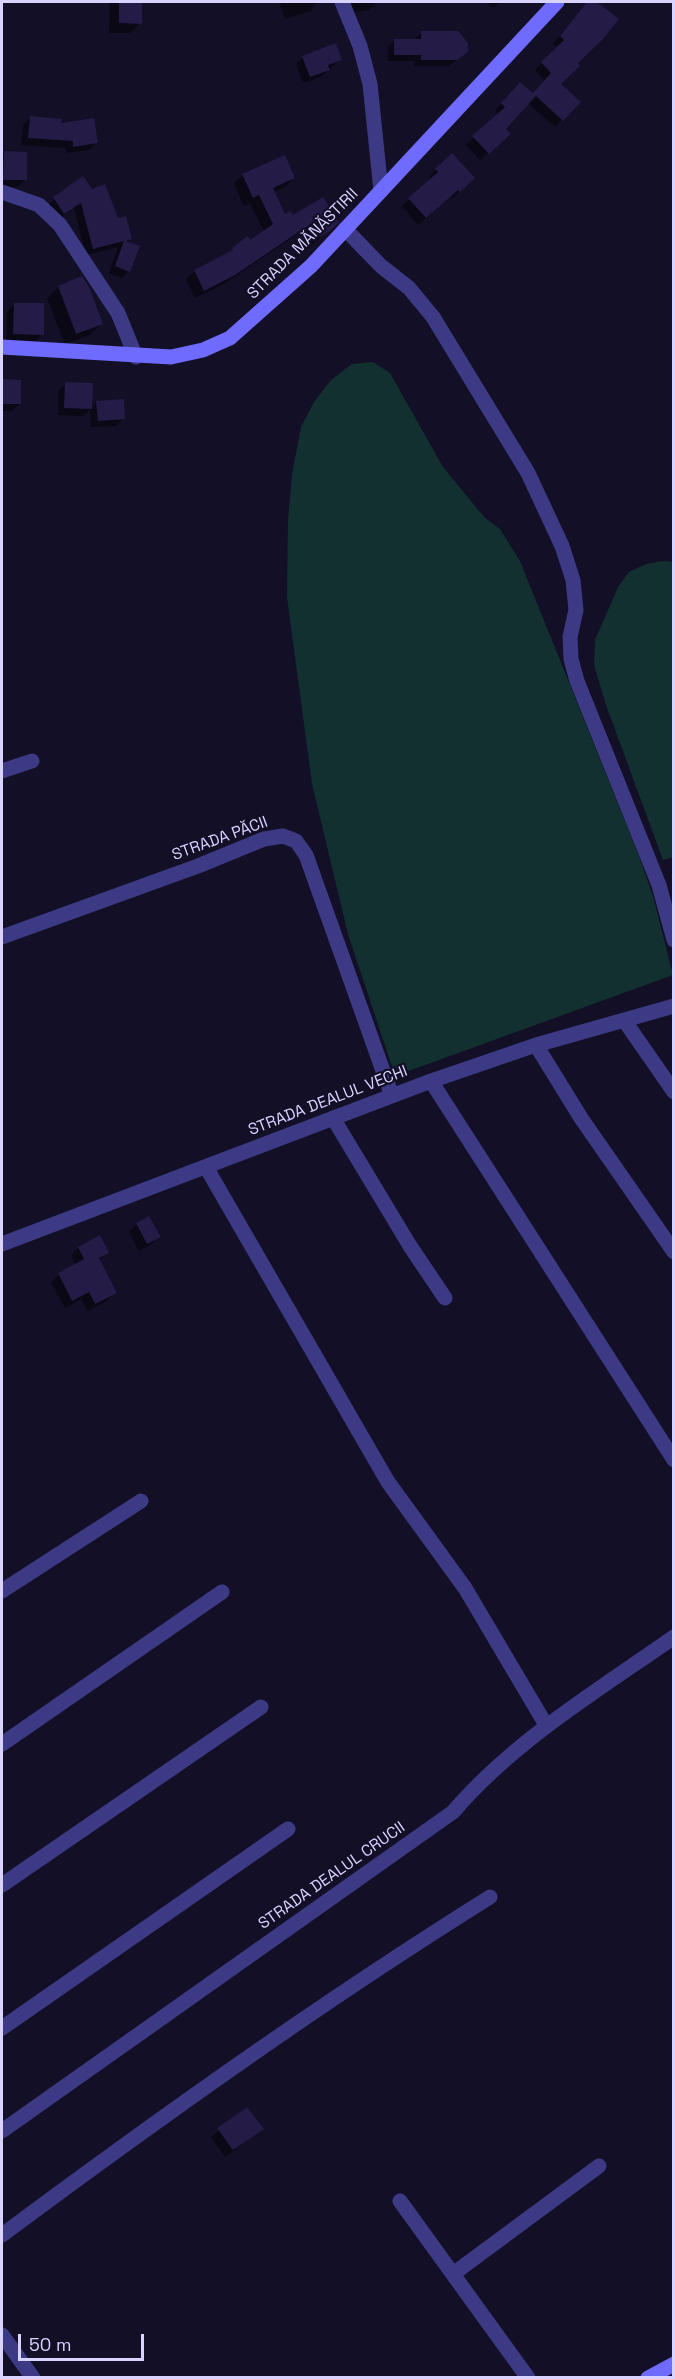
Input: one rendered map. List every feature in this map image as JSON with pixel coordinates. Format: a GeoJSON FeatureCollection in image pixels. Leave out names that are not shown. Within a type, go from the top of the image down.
{"type":"FeatureCollection","features":[{"type":"Feature","properties":{"kind":"street"},"geometry":{"type":"LineString","coordinates":[[342,2],[357,37],[370,84],[381,191]]}},
{"type":"Feature","properties":{"kind":"street","name":"STRADA MĂNĂSTIRII"},"geometry":{"type":"LineString","coordinates":[[2,347],[136,357],[171,357],[203,350],[230,338],[311,266],[557,2]]}},
{"type":"Feature","properties":{"kind":"street"},"geometry":{"type":"LineString","coordinates":[[2,192],[39,205],[60,225],[118,313],[136,357]]}},
{"type":"Feature","properties":{"kind":"street"},"geometry":{"type":"LineString","coordinates":[[345,229],[381,266],[410,288],[433,317],[528,473],[562,546],[573,580],[576,610],[570,637],[571,659],[577,681],[659,885],[674,940]]}},
{"type":"Feature","properties":{"kind":"street"},"geometry":{"type":"LineString","coordinates":[[2,771],[32,761]]}},
{"type":"Feature","properties":{"kind":"street","name":"STRADA PĂCII"},"geometry":{"type":"LineString","coordinates":[[2,937],[198,866],[264,838],[283,836],[290,838],[296,841],[306,855],[392,1096]]}},
{"type":"Feature","properties":{"kind":"street","name":"STRADA DEALUL VECHI"},"geometry":{"type":"LineString","coordinates":[[2,1244],[431,1081],[536,1045],[674,1006]]}},
{"type":"Feature","properties":{"kind":"street"},"geometry":{"type":"LineString","coordinates":[[624,1020],[674,1092]]}},
{"type":"Feature","properties":{"kind":"street"},"geometry":{"type":"LineString","coordinates":[[536,1045],[581,1118],[674,1252]]}},
{"type":"Feature","properties":{"kind":"street"},"geometry":{"type":"LineString","coordinates":[[431,1081],[674,1460]]}},
{"type":"Feature","properties":{"kind":"street"},"geometry":{"type":"LineString","coordinates":[[333,1118],[410,1246],[445,1298]]}},
{"type":"Feature","properties":{"kind":"street"},"geometry":{"type":"LineString","coordinates":[[206,1167],[388,1482],[465,1588],[546,1725]]}},
{"type":"Feature","properties":{"kind":"street"},"geometry":{"type":"LineString","coordinates":[[2,1591],[141,1501]]}},
{"type":"Feature","properties":{"kind":"street"},"geometry":{"type":"LineString","coordinates":[[2,1744],[222,1592]]}},
{"type":"Feature","properties":{"kind":"street","name":"STRADA DEALUL CRUCII"},"geometry":{"type":"LineString","coordinates":[[2,2131],[453,1812],[479,1782],[546,1725],[674,1637]]}},
{"type":"Feature","properties":{"kind":"street"},"geometry":{"type":"LineString","coordinates":[[2,1885],[261,1707]]}},
{"type":"Feature","properties":{"kind":"street"},"geometry":{"type":"LineString","coordinates":[[2,2028],[288,1829]]}},
{"type":"Feature","properties":{"kind":"street"},"geometry":{"type":"LineString","coordinates":[[2,2235],[217,2079],[398,1955],[490,1897]]}},
{"type":"Feature","properties":{"kind":"street"},"geometry":{"type":"LineString","coordinates":[[453,2274],[598,2166]]}},
{"type":"Feature","properties":{"kind":"street"},"geometry":{"type":"LineString","coordinates":[[400,2201],[528,2378]]}},
{"type":"Feature","properties":{"kind":"street"},"geometry":{"type":"LineString","coordinates":[[2,2335],[33,2378]]}},
{"type":"Feature","properties":{"kind":"street"},"geometry":{"type":"LineString","coordinates":[[648,2378],[674,2364]]}},
{"type":"Feature","properties":{"kind":"green space"},"geometry":{"type":"Polygon","coordinates":[[[373,362],[390,373],[443,467],[484,517],[500,529],[520,561],[637,851],[653,896],[673,975],[395,1076],[348,934],[312,784],[287,597],[288,520],[292,474],[301,427],[314,402],[331,380],[352,364],[373,362]]]}},
{"type":"Feature","properties":{"kind":"green space"},"geometry":{"type":"Polygon","coordinates":[[[674,562],[674,857],[663,860],[606,705],[594,665],[595,640],[618,587],[629,572],[646,564],[674,562]]]}},
{"type":"Feature","properties":{"kind":"building"},"geometry":{"type":"Polygon","coordinates":[[[119,2],[142,2],[142,24],[119,23],[119,2]]]}},
{"type":"Feature","properties":{"kind":"building"},"geometry":{"type":"Polygon","coordinates":[[[587,2],[597,2],[619,19],[602,40],[578,63],[580,66],[561,84],[581,102],[563,121],[536,96],[506,129],[511,134],[489,154],[472,136],[505,107],[501,103],[520,82],[533,93],[551,73],[541,62],[564,40],[560,36],[587,2]]]}},
{"type":"Feature","properties":{"kind":"building"},"geometry":{"type":"Polygon","coordinates":[[[421,31],[458,31],[468,43],[468,52],[457,60],[421,60],[421,55],[394,55],[394,39],[421,39],[421,31]]]}},
{"type":"Feature","properties":{"kind":"building"},"geometry":{"type":"Polygon","coordinates":[[[336,43],[342,60],[328,65],[330,70],[310,77],[302,56],[336,43]]]}},
{"type":"Feature","properties":{"kind":"building"},"geometry":{"type":"Polygon","coordinates":[[[30,116],[62,119],[61,123],[94,118],[98,143],[73,147],[73,141],[28,138],[30,116]]]}},
{"type":"Feature","properties":{"kind":"building"},"geometry":{"type":"Polygon","coordinates":[[[4,151],[27,152],[27,180],[3,180],[4,151]]]}},
{"type":"Feature","properties":{"kind":"building"},"geometry":{"type":"Polygon","coordinates":[[[452,153],[475,178],[426,218],[408,198],[438,172],[435,169],[452,153]]]}},
{"type":"Feature","properties":{"kind":"building"},"geometry":{"type":"Polygon","coordinates":[[[285,155],[295,178],[273,188],[285,214],[290,211],[293,215],[323,197],[339,222],[320,237],[312,223],[235,275],[204,291],[194,270],[233,250],[232,248],[248,236],[250,240],[273,224],[259,195],[253,198],[242,174],[285,155]]]}},
{"type":"Feature","properties":{"kind":"building"},"geometry":{"type":"Polygon","coordinates":[[[83,176],[92,189],[105,184],[118,218],[126,216],[132,239],[126,241],[140,246],[130,272],[115,266],[124,241],[93,249],[81,203],[64,214],[53,197],[83,176]]]}},
{"type":"Feature","properties":{"kind":"building"},"geometry":{"type":"Polygon","coordinates":[[[82,276],[89,287],[103,324],[76,334],[58,286],[82,276]]]}},
{"type":"Feature","properties":{"kind":"building"},"geometry":{"type":"Polygon","coordinates":[[[14,303],[44,303],[44,335],[13,334],[14,303]]]}},
{"type":"Feature","properties":{"kind":"building"},"geometry":{"type":"Polygon","coordinates":[[[3,379],[21,380],[21,404],[3,404],[3,379]]]}},
{"type":"Feature","properties":{"kind":"building"},"geometry":{"type":"Polygon","coordinates":[[[65,382],[93,383],[92,409],[64,408],[65,382]]]}},
{"type":"Feature","properties":{"kind":"building"},"geometry":{"type":"Polygon","coordinates":[[[124,399],[125,419],[98,421],[96,401],[124,399]]]}},
{"type":"Feature","properties":{"kind":"building"},"geometry":{"type":"Polygon","coordinates":[[[149,1216],[161,1237],[147,1244],[136,1223],[149,1216]]]}},
{"type":"Feature","properties":{"kind":"building"},"geometry":{"type":"Polygon","coordinates":[[[100,1235],[109,1253],[99,1258],[117,1293],[95,1304],[89,1292],[72,1301],[58,1273],[84,1259],[78,1247],[100,1235]]]}},
{"type":"Feature","properties":{"kind":"building"},"geometry":{"type":"Polygon","coordinates":[[[247,2107],[264,2129],[233,2150],[217,2128],[247,2107]]]}}]}
